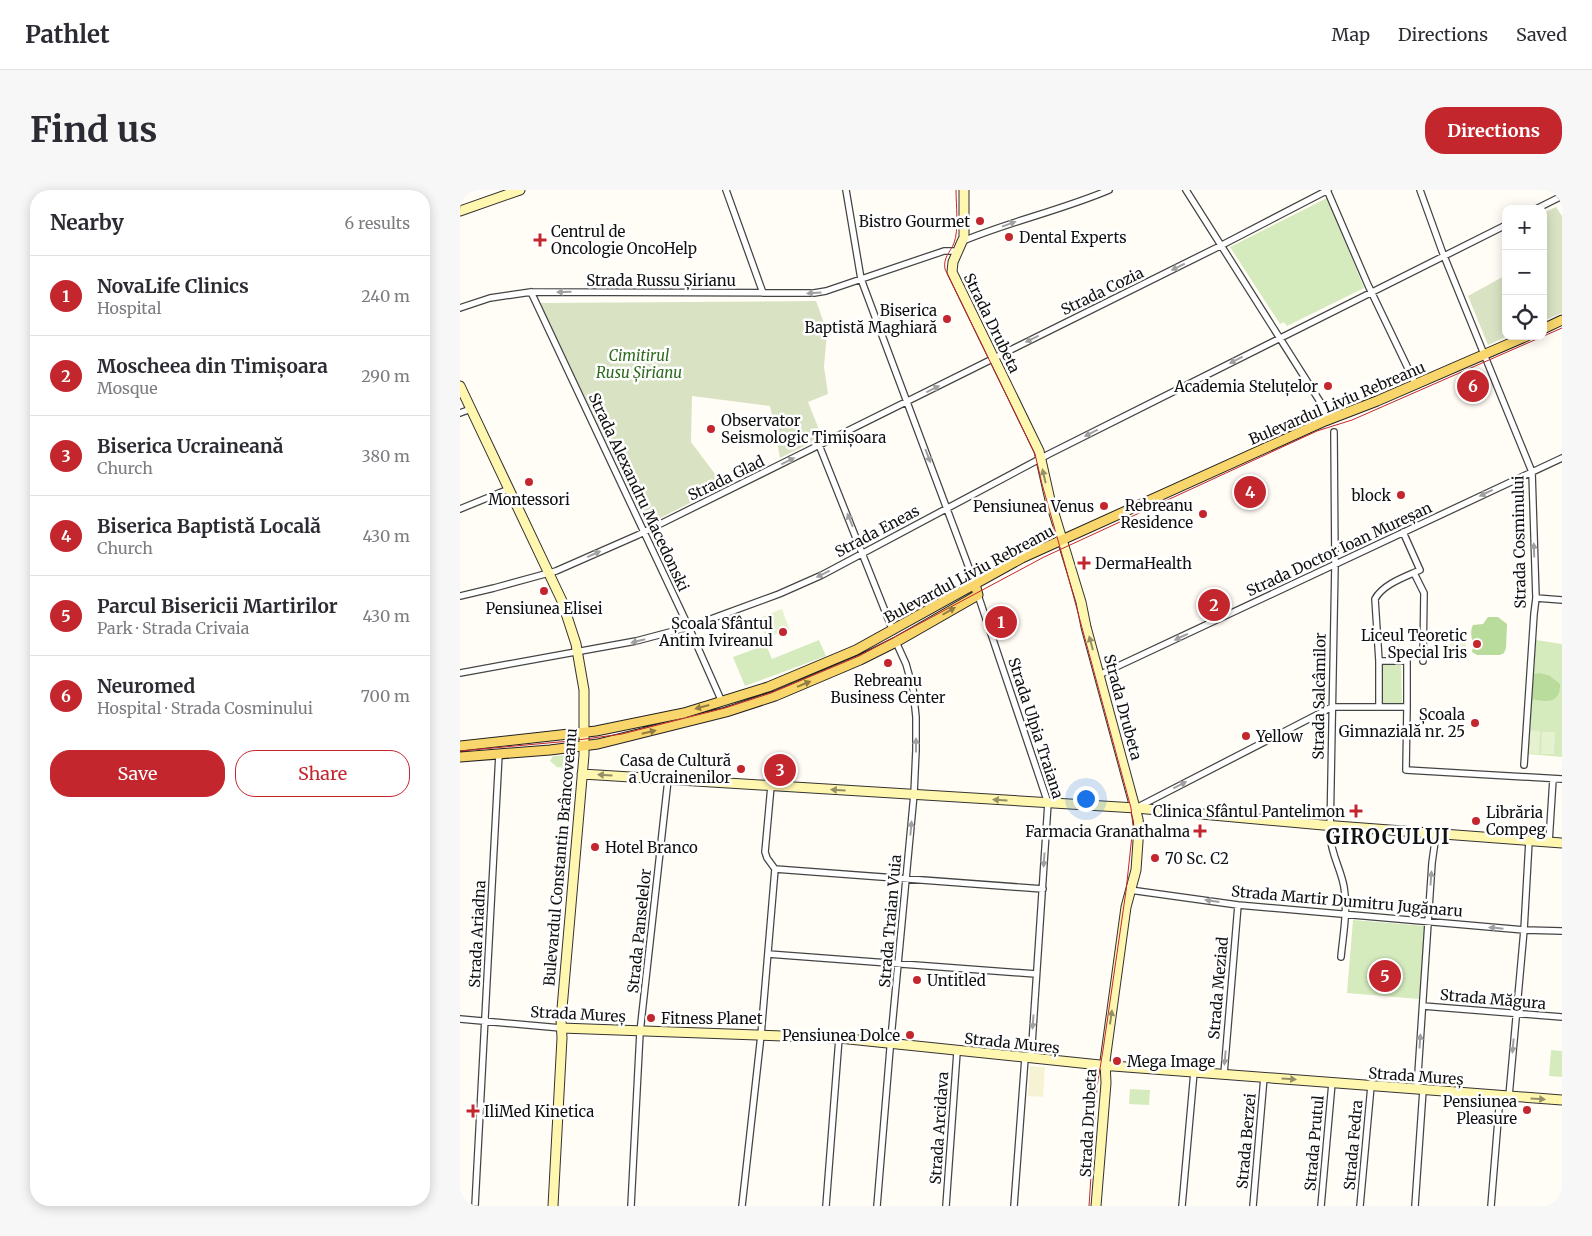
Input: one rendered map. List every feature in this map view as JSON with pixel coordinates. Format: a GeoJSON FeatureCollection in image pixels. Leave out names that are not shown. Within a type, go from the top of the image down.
{"type":"FeatureCollection","features":[{"type":"Feature","properties":{"kind":"main road"},"geometry":{"type":"LineString","coordinates":[[1547,327],[1562,320]]}},
{"type":"Feature","properties":{"kind":"main road","name":"Bulevardul Liviu Rebreanu"},"geometry":{"type":"LineString","coordinates":[[460,746],[585,732],[658,719],[722,702],[808,672],[893,631],[1022,558],[1331,419],[1416,385],[1517,340]]}},
{"type":"Feature","properties":{"kind":"main road","name":"Strada Ulpia Traiana"},"geometry":{"type":"LineString","coordinates":[[975,584],[978,595]]}},
{"type":"Feature","properties":{"kind":"main road","name":"Bulevardul Liviu Rebreanu"},"geometry":{"type":"LineString","coordinates":[[460,757],[585,746],[717,715],[775,696],[860,660],[896,642],[978,595]]}},
{"type":"Feature","properties":{"kind":"street"},"geometry":{"type":"LineString","coordinates":[[460,211],[520,190]]}},
{"type":"Feature","properties":{"kind":"street"},"geometry":{"type":"LineString","coordinates":[[726,190],[763,293]]}},
{"type":"Feature","properties":{"kind":"street","name":"Strada Ulpia Traiana"},"geometry":{"type":"LineString","coordinates":[[846,190],[861,279],[975,584]]}},
{"type":"Feature","properties":{"kind":"street"},"geometry":{"type":"LineString","coordinates":[[964,190],[963,240],[1019,220],[1081,202],[1109,190]]}},
{"type":"Feature","properties":{"kind":"street"},"geometry":{"type":"LineString","coordinates":[[1186,190],[1331,419]]}},
{"type":"Feature","properties":{"kind":"street"},"geometry":{"type":"LineString","coordinates":[[1327,190],[1416,385]]}},
{"type":"Feature","properties":{"kind":"street","name":"Strada Cozia"},"geometry":{"type":"LineString","coordinates":[[994,359],[1222,245],[1327,190]]}},
{"type":"Feature","properties":{"kind":"street","name":"Strada Cosminului"},"geometry":{"type":"LineString","coordinates":[[1420,190],[1444,256],[1532,472],[1536,598],[1524,765]]}},
{"type":"Feature","properties":{"kind":"street"},"geometry":{"type":"LineString","coordinates":[[1544,205],[1562,196]]}},
{"type":"Feature","properties":{"kind":"street","name":"Strada Eneas"},"geometry":{"type":"LineString","coordinates":[[460,673],[636,641],[689,627],[779,594],[822,575],[1040,458],[1502,226]]}},
{"type":"Feature","properties":{"kind":"street","name":"Strada Drubeta"},"geometry":{"type":"LineString","coordinates":[[963,240],[952,267],[954,277],[1039,451],[1050,500],[1081,602],[1136,808],[1139,827],[1136,870],[1126,908],[1105,1066],[1106,1083],[1096,1206]]}},
{"type":"Feature","properties":{"kind":"street","name":"Strada Russu Șirianu"},"geometry":{"type":"LineString","coordinates":[[460,308],[490,298],[531,292],[814,293],[826,291],[944,251],[957,253]]}},
{"type":"Feature","properties":{"kind":"street","name":"Strada Alexandru Macedonski"},"geometry":{"type":"LineString","coordinates":[[531,292],[689,627],[722,702]]}},
{"type":"Feature","properties":{"kind":"street","name":"Strada Glad"},"geometry":{"type":"LineString","coordinates":[[460,596],[549,573],[643,532],[994,359]]}},
{"type":"Feature","properties":{"kind":"street","name":"Bulevardul Constantin Brâncoveanu"},"geometry":{"type":"LineString","coordinates":[[461,390],[564,606],[577,653],[584,690],[585,746],[561,1028],[553,1206]]}},
{"type":"Feature","properties":{"kind":"street"},"geometry":{"type":"LineString","coordinates":[[460,413],[471,409]]}},
{"type":"Feature","properties":{"kind":"street","name":"Strada Salcâmilor"},"geometry":{"type":"LineString","coordinates":[[1334,432],[1335,564],[1330,826],[1331,845],[1344,889],[1345,914],[1342,957]]}},
{"type":"Feature","properties":{"kind":"street"},"geometry":{"type":"LineString","coordinates":[[819,445],[893,631]]}},
{"type":"Feature","properties":{"kind":"street","name":"Strada Doctor Ioan Mureșan"},"geometry":{"type":"LineString","coordinates":[[1099,675],[1562,458]]}},
{"type":"Feature","properties":{"kind":"street"},"geometry":{"type":"LineString","coordinates":[[460,509],[509,490]]}},
{"type":"Feature","properties":{"kind":"street"},"geometry":{"type":"LineString","coordinates":[[1379,707],[1379,661],[1375,599],[1379,592],[1420,570],[1403,532]]}},
{"type":"Feature","properties":{"kind":"street"},"geometry":{"type":"LineString","coordinates":[[1414,573],[1424,593],[1423,661]]}},
{"type":"Feature","properties":{"kind":"street","name":"Strada Ulpia Traiana"},"geometry":{"type":"LineString","coordinates":[[978,595],[1048,803],[1036,974],[1014,1206]]}},
{"type":"Feature","properties":{"kind":"street"},"geometry":{"type":"LineString","coordinates":[[1536,598],[1562,600]]}},
{"type":"Feature","properties":{"kind":"street","name":"Strada Traian Vuia"},"geometry":{"type":"LineString","coordinates":[[877,1206],[890,1044],[914,794],[916,725],[913,689],[906,664],[896,642]]}},
{"type":"Feature","properties":{"kind":"street"},"geometry":{"type":"LineString","coordinates":[[1379,661],[1407,661],[1406,770],[1562,779]]}},
{"type":"Feature","properties":{"kind":"street"},"geometry":{"type":"LineString","coordinates":[[1136,808],[1332,707],[1407,707]]}},
{"type":"Feature","properties":{"kind":"street","name":"Strada Ariadna"},"geometry":{"type":"LineString","coordinates":[[475,1206],[499,754]]}},
{"type":"Feature","properties":{"kind":"street"},"geometry":{"type":"LineString","coordinates":[[582,774],[1136,808],[1330,826],[1562,843]]}},
{"type":"Feature","properties":{"kind":"street"},"geometry":{"type":"LineString","coordinates":[[1549,842],[1553,779]]}},
{"type":"Feature","properties":{"kind":"street","name":"Strada Panselelor"},"geometry":{"type":"LineString","coordinates":[[631,1206],[640,1032],[668,780]]}},
{"type":"Feature","properties":{"kind":"street"},"geometry":{"type":"LineString","coordinates":[[742,1206],[762,1036],[775,869],[765,852],[771,786]]}},
{"type":"Feature","properties":{"kind":"street"},"geometry":{"type":"LineString","coordinates":[[1415,1206],[1423,1006],[1436,834]]}},
{"type":"Feature","properties":{"kind":"street"},"geometry":{"type":"LineString","coordinates":[[1491,1206],[1516,1014],[1524,930],[1529,840]]}},
{"type":"Feature","properties":{"kind":"street"},"geometry":{"type":"LineString","coordinates":[[775,869],[1042,889]]}},
{"type":"Feature","properties":{"kind":"street","name":"Strada Martir Dumitru Jugănaru"},"geometry":{"type":"LineString","coordinates":[[1130,890],[1238,905],[1562,932]]}},
{"type":"Feature","properties":{"kind":"street","name":"Strada Meziad"},"geometry":{"type":"LineString","coordinates":[[1224,1074],[1238,905]]}},
{"type":"Feature","properties":{"kind":"street"},"geometry":{"type":"LineString","coordinates":[[768,954],[1036,974]]}},
{"type":"Feature","properties":{"kind":"street","name":"Strada Măgura"},"geometry":{"type":"LineString","coordinates":[[1423,1006],[1562,1017]]}},
{"type":"Feature","properties":{"kind":"street","name":"Strada Mureș"},"geometry":{"type":"LineString","coordinates":[[460,1019],[561,1028],[640,1032],[839,1038],[957,1052],[1105,1066],[1562,1100]]}},
{"type":"Feature","properties":{"kind":"street"},"geometry":{"type":"LineString","coordinates":[[826,1206],[839,1038]]}},
{"type":"Feature","properties":{"kind":"street","name":"Strada Arcidava"},"geometry":{"type":"LineString","coordinates":[[946,1206],[957,1052]]}},
{"type":"Feature","properties":{"kind":"street"},"geometry":{"type":"LineString","coordinates":[[1182,1206],[1194,1072]]}},
{"type":"Feature","properties":{"kind":"street","name":"Strada Berzei"},"geometry":{"type":"LineString","coordinates":[[1253,1206],[1264,1077]]}},
{"type":"Feature","properties":{"kind":"street","name":"Strada Prutul"},"geometry":{"type":"LineString","coordinates":[[1321,1206],[1332,1082]]}},
{"type":"Feature","properties":{"kind":"street","name":"Strada Fedra"},"geometry":{"type":"LineString","coordinates":[[1360,1206],[1371,1086]]}},
{"type":"Feature","properties":{"kind":"shaded area"},"geometry":{"type":"Polygon","coordinates":[[[1030,1066],[1045,1067],[1043,1097],[1028,1096],[1030,1066]]]}},
{"type":"Feature","properties":{"kind":"green space"},"geometry":{"type":"Polygon","coordinates":[[[1327,198],[1364,288],[1287,326],[1284,322],[1280,324],[1230,247],[1327,198]]]}},
{"type":"Feature","properties":{"kind":"green space"},"geometry":{"type":"Polygon","coordinates":[[[1556,207],[1562,216],[1562,313],[1547,319],[1547,250],[1547,211],[1556,207]]]}},
{"type":"Feature","properties":{"kind":"green space"},"geometry":{"type":"Polygon","coordinates":[[[1502,277],[1502,339],[1488,345],[1468,296],[1502,277]]]}},
{"type":"Feature","properties":{"kind":"green space","name":"Cimitirul Rusu Șirianu"},"geometry":{"type":"Polygon","coordinates":[[[816,301],[827,331],[824,367],[828,394],[808,402],[822,437],[780,458],[770,406],[692,396],[691,442],[724,486],[646,525],[540,303],[816,301]]]}},
{"type":"Feature","properties":{"kind":"green space"},"geometry":{"type":"Polygon","coordinates":[[[782,609],[789,629],[766,638],[759,618],[782,609]]]}},
{"type":"Feature","properties":{"kind":"green space"},"geometry":{"type":"Polygon","coordinates":[[[1488,617],[1498,617],[1507,624],[1506,648],[1504,653],[1500,655],[1477,655],[1472,652],[1471,632],[1473,625],[1483,624],[1488,617]]]}},
{"type":"Feature","properties":{"kind":"green space"},"geometry":{"type":"Polygon","coordinates":[[[1450,635],[1466,636],[1465,659],[1449,659],[1450,635]]]}},
{"type":"Feature","properties":{"kind":"green space"},"geometry":{"type":"Polygon","coordinates":[[[819,640],[826,656],[745,686],[733,657],[766,645],[772,659],[819,640]]]}},
{"type":"Feature","properties":{"kind":"green space"},"geometry":{"type":"Polygon","coordinates":[[[1536,640],[1562,644],[1562,757],[1528,754],[1536,640]]]}},
{"type":"Feature","properties":{"kind":"green space"},"geometry":{"type":"Polygon","coordinates":[[[1382,663],[1401,663],[1402,703],[1382,703],[1382,663]]]}},
{"type":"Feature","properties":{"kind":"green space"},"geometry":{"type":"Polygon","coordinates":[[[1540,673],[1550,676],[1560,684],[1558,695],[1551,700],[1532,699],[1534,674],[1540,673]]]}},
{"type":"Feature","properties":{"kind":"green space"},"geometry":{"type":"Polygon","coordinates":[[[1529,730],[1540,731],[1539,754],[1528,753],[1529,730]]]}},
{"type":"Feature","properties":{"kind":"green space"},"geometry":{"type":"Polygon","coordinates":[[[1542,732],[1555,732],[1554,754],[1541,754],[1542,732]]]}},
{"type":"Feature","properties":{"kind":"green space"},"geometry":{"type":"Polygon","coordinates":[[[568,755],[568,759],[573,760],[573,756],[575,757],[574,763],[567,762],[566,768],[557,767],[550,761],[553,756],[568,755]]]}},
{"type":"Feature","properties":{"kind":"green space"},"geometry":{"type":"Polygon","coordinates":[[[1353,920],[1425,926],[1419,999],[1347,993],[1353,920]]]}},
{"type":"Feature","properties":{"kind":"green space"},"geometry":{"type":"Polygon","coordinates":[[[1551,1050],[1562,1051],[1562,1077],[1549,1076],[1551,1050]]]}},
{"type":"Feature","properties":{"kind":"green space"},"geometry":{"type":"Polygon","coordinates":[[[1130,1089],[1150,1090],[1149,1105],[1129,1104],[1130,1089]]]}},
{"type":"Feature","properties":{"kind":"tram line"},"geometry":{"type":"LineString","coordinates":[[956,190],[956,238],[946,258],[945,269],[1035,454],[1131,808],[1133,826],[1126,891],[1097,1087],[1089,1206]]}},
{"type":"Feature","properties":{"kind":"tram line"},"geometry":{"type":"LineString","coordinates":[[460,751],[570,741],[622,734],[725,708],[771,693],[859,656],[1044,557],[1317,431],[1352,420],[1562,328]]}},
{"type":"Feature","properties":{"kind":"place","name":"Bistro Gourmet"},"geometry":{"type":"Point","coordinates":[980,221]}},
{"type":"Feature","properties":{"kind":"place","name":"Dental Experts"},"geometry":{"type":"Point","coordinates":[1009,237]}},
{"type":"Feature","properties":{"kind":"place","name":"Centrul de Oncologie OncoHelp"},"geometry":{"type":"Point","coordinates":[540,240]}},
{"type":"Feature","properties":{"kind":"place","name":"Biserica Baptistă Maghiară"},"geometry":{"type":"Point","coordinates":[947,319]}},
{"type":"Feature","properties":{"kind":"place","name":"Academia Steluțelor"},"geometry":{"type":"Point","coordinates":[1328,386]}},
{"type":"Feature","properties":{"kind":"place","name":"Neuromed"},"geometry":{"type":"Point","coordinates":[1473,386]}},
{"type":"Feature","properties":{"kind":"place","name":"Observator Seismologic Timișoara"},"geometry":{"type":"Point","coordinates":[711,429]}},
{"type":"Feature","properties":{"kind":"place","name":"Montessori"},"geometry":{"type":"Point","coordinates":[529,482]}},
{"type":"Feature","properties":{"kind":"place","name":"Biserica Baptistă Locală"},"geometry":{"type":"Point","coordinates":[1250,492]}},
{"type":"Feature","properties":{"kind":"place","name":"block"},"geometry":{"type":"Point","coordinates":[1401,495]}},
{"type":"Feature","properties":{"kind":"place","name":"Pensiunea Venus"},"geometry":{"type":"Point","coordinates":[1104,506]}},
{"type":"Feature","properties":{"kind":"place","name":"Rebreanu Residence"},"geometry":{"type":"Point","coordinates":[1203,514]}},
{"type":"Feature","properties":{"kind":"place","name":"DermaHealth"},"geometry":{"type":"Point","coordinates":[1084,563]}},
{"type":"Feature","properties":{"kind":"place","name":"Pensiunea Elisei"},"geometry":{"type":"Point","coordinates":[544,591]}},
{"type":"Feature","properties":{"kind":"place","name":"Moscheea din Timișoara"},"geometry":{"type":"Point","coordinates":[1214,605]}},
{"type":"Feature","properties":{"kind":"place","name":"NovaLife Clinics"},"geometry":{"type":"Point","coordinates":[1001,622]}},
{"type":"Feature","properties":{"kind":"place","name":"Școala Sfântul Antim Ivireanul"},"geometry":{"type":"Point","coordinates":[783,632]}},
{"type":"Feature","properties":{"kind":"place","name":"Liceul Teoretic Special Iris"},"geometry":{"type":"Point","coordinates":[1477,644]}},
{"type":"Feature","properties":{"kind":"place","name":"Rebreanu Business Center"},"geometry":{"type":"Point","coordinates":[888,663]}},
{"type":"Feature","properties":{"kind":"place","name":"Școala Gimnazială nr. 25"},"geometry":{"type":"Point","coordinates":[1475,723]}},
{"type":"Feature","properties":{"kind":"place","name":"Yellow"},"geometry":{"type":"Point","coordinates":[1246,736]}},
{"type":"Feature","properties":{"kind":"place","name":"Casa de Cultură a Ucrainenilor"},"geometry":{"type":"Point","coordinates":[741,769]}},
{"type":"Feature","properties":{"kind":"place","name":"Biserica Ucraineană"},"geometry":{"type":"Point","coordinates":[780,770]}},
{"type":"Feature","properties":{"kind":"place","name":"Clinica Sfântul Pantelimon"},"geometry":{"type":"Point","coordinates":[1356,811]}},
{"type":"Feature","properties":{"kind":"place","name":"Librăria Compeg"},"geometry":{"type":"Point","coordinates":[1476,821]}},
{"type":"Feature","properties":{"kind":"place","name":"Farmacia Granathalma"},"geometry":{"type":"Point","coordinates":[1200,831]}},
{"type":"Feature","properties":{"kind":"place","name":"Hotel Branco"},"geometry":{"type":"Point","coordinates":[595,847]}},
{"type":"Feature","properties":{"kind":"place","name":"70 Sc. C2"},"geometry":{"type":"Point","coordinates":[1155,858]}},
{"type":"Feature","properties":{"kind":"place","name":"Parcul Bisericii Martirilor"},"geometry":{"type":"Point","coordinates":[1385,976]}},
{"type":"Feature","properties":{"kind":"place","name":"Untitled"},"geometry":{"type":"Point","coordinates":[917,980]}},
{"type":"Feature","properties":{"kind":"place","name":"Fitness Planet"},"geometry":{"type":"Point","coordinates":[651,1018]}},
{"type":"Feature","properties":{"kind":"place","name":"Pensiunea Dolce"},"geometry":{"type":"Point","coordinates":[910,1035]}},
{"type":"Feature","properties":{"kind":"place","name":"Mega Image"},"geometry":{"type":"Point","coordinates":[1117,1061]}},
{"type":"Feature","properties":{"kind":"place","name":"Pensiunea Pleasure"},"geometry":{"type":"Point","coordinates":[1527,1110]}},
{"type":"Feature","properties":{"kind":"place","name":"IliMed Kinetica"},"geometry":{"type":"Point","coordinates":[473,1111]}},
{"type":"Feature","properties":{"kind":"district","name":"GIROCULUI"},"geometry":{"type":"Point","coordinates":[1388,836]}}]}
